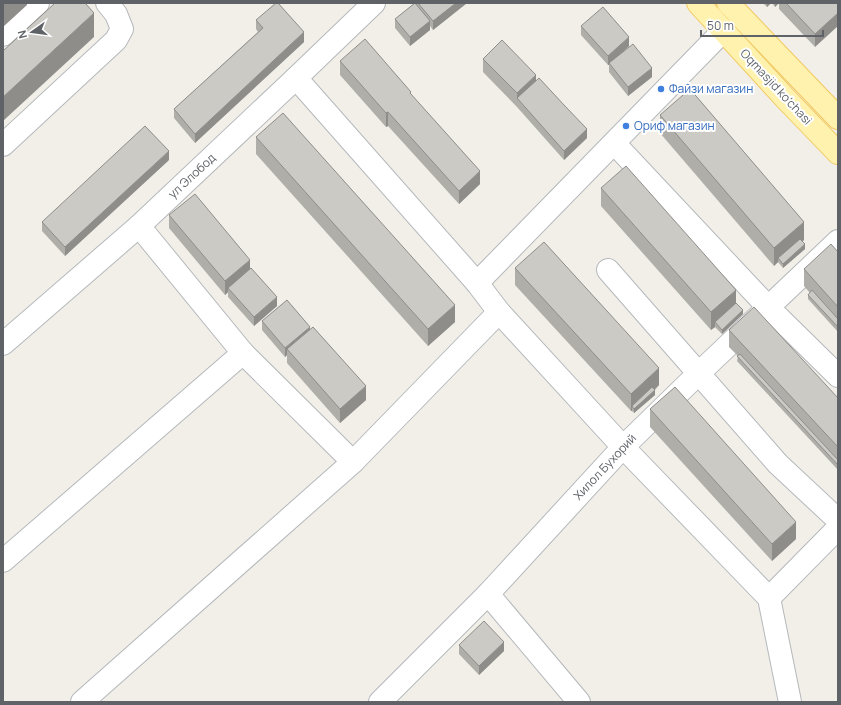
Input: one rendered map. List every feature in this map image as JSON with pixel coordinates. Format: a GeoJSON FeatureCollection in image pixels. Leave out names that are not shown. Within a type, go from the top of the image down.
{"type":"FeatureCollection","features":[{"type":"Feature","properties":{"kind":"main road","name":"Oqmasjid ko'chasi"},"geometry":{"type":"LineString","coordinates":[[698,3],[785,98],[838,153]]}},
{"type":"Feature","properties":{"kind":"main road","name":"Oqmasjid ko'chasi"},"geometry":{"type":"LineString","coordinates":[[728,3],[838,118]]}},
{"type":"Feature","properties":{"kind":"main road"},"geometry":{"type":"LineString","coordinates":[[785,98],[804,82]]}},
{"type":"Feature","properties":{"kind":"street"},"geometry":{"type":"LineString","coordinates":[[3,35],[38,3]]}},
{"type":"Feature","properties":{"kind":"street"},"geometry":{"type":"LineString","coordinates":[[3,145],[116,40],[122,29],[116,14],[107,3]]}},
{"type":"Feature","properties":{"kind":"street","name":"ул Элобод"},"geometry":{"type":"LineString","coordinates":[[3,344],[139,226],[374,3]]}},
{"type":"Feature","properties":{"kind":"street"},"geometry":{"type":"LineString","coordinates":[[477,283],[724,30]]}},
{"type":"Feature","properties":{"kind":"street"},"geometry":{"type":"LineString","coordinates":[[296,78],[477,283],[499,312],[623,447],[768,598],[790,702]]}},
{"type":"Feature","properties":{"kind":"street"},"geometry":{"type":"LineString","coordinates":[[614,143],[768,307],[838,376]]}},
{"type":"Feature","properties":{"kind":"street"},"geometry":{"type":"LineString","coordinates":[[139,226],[243,353],[353,462]]}},
{"type":"Feature","properties":{"kind":"street","name":"Хилол Бухорий"},"geometry":{"type":"LineString","coordinates":[[380,702],[488,594],[623,447],[838,241]]}},
{"type":"Feature","properties":{"kind":"street"},"geometry":{"type":"LineString","coordinates":[[608,270],[778,464],[838,520]]}},
{"type":"Feature","properties":{"kind":"street"},"geometry":{"type":"LineString","coordinates":[[82,702],[353,462],[499,312]]}},
{"type":"Feature","properties":{"kind":"street"},"geometry":{"type":"LineString","coordinates":[[3,561],[243,353]]}},
{"type":"Feature","properties":{"kind":"street"},"geometry":{"type":"LineString","coordinates":[[768,598],[838,528]]}},
{"type":"Feature","properties":{"kind":"street"},"geometry":{"type":"LineString","coordinates":[[488,594],[578,702]]}},
{"type":"Feature","properties":{"kind":"building"},"geometry":{"type":"Polygon","coordinates":[[[55,3],[85,3],[94,13],[3,97],[3,51],[55,3]]]}},
{"type":"Feature","properties":{"kind":"building"},"geometry":{"type":"Polygon","coordinates":[[[276,3],[278,3],[304,32],[195,134],[174,109],[263,28],[256,20],[276,3]]]}},
{"type":"Feature","properties":{"kind":"building"},"geometry":{"type":"Polygon","coordinates":[[[415,3],[430,21],[410,37],[395,19],[415,3]]]}},
{"type":"Feature","properties":{"kind":"building"},"geometry":{"type":"Polygon","coordinates":[[[418,3],[456,3],[433,21],[418,3]]]}},
{"type":"Feature","properties":{"kind":"building"},"geometry":{"type":"Polygon","coordinates":[[[786,3],[838,3],[838,13],[815,34],[786,3]]]}},
{"type":"Feature","properties":{"kind":"building"},"geometry":{"type":"Polygon","coordinates":[[[603,7],[629,37],[608,56],[581,26],[603,7]]]}},
{"type":"Feature","properties":{"kind":"building"},"geometry":{"type":"Polygon","coordinates":[[[365,39],[411,92],[410,93],[480,171],[459,191],[340,61],[365,39]]]}},
{"type":"Feature","properties":{"kind":"building"},"geometry":{"type":"Polygon","coordinates":[[[502,40],[536,75],[517,93],[483,59],[502,40]]]}},
{"type":"Feature","properties":{"kind":"building"},"geometry":{"type":"Polygon","coordinates":[[[633,44],[652,68],[628,87],[609,63],[633,44]]]}},
{"type":"Feature","properties":{"kind":"building"},"geometry":{"type":"Polygon","coordinates":[[[539,78],[587,129],[564,151],[517,98],[539,78]]]}},
{"type":"Feature","properties":{"kind":"building"},"geometry":{"type":"Polygon","coordinates":[[[690,89],[804,222],[774,248],[660,115],[690,89]]]}},
{"type":"Feature","properties":{"kind":"building"},"geometry":{"type":"Polygon","coordinates":[[[283,113],[455,305],[428,329],[256,137],[283,113]]]}},
{"type":"Feature","properties":{"kind":"building"},"geometry":{"type":"Polygon","coordinates":[[[145,126],[169,151],[65,247],[42,222],[145,126]]]}},
{"type":"Feature","properties":{"kind":"building"},"geometry":{"type":"Polygon","coordinates":[[[626,166],[736,290],[711,312],[601,188],[626,166]]]}},
{"type":"Feature","properties":{"kind":"building"},"geometry":{"type":"Polygon","coordinates":[[[195,194],[250,260],[225,281],[169,215],[195,194]]]}},
{"type":"Feature","properties":{"kind":"building"},"geometry":{"type":"Polygon","coordinates":[[[800,239],[805,244],[783,264],[778,258],[800,239]]]}},
{"type":"Feature","properties":{"kind":"building"},"geometry":{"type":"Polygon","coordinates":[[[544,242],[659,368],[631,394],[515,268],[544,242]]]}},
{"type":"Feature","properties":{"kind":"building"},"geometry":{"type":"Polygon","coordinates":[[[831,244],[838,252],[838,307],[804,269],[831,244]]]}},
{"type":"Feature","properties":{"kind":"building"},"geometry":{"type":"Polygon","coordinates":[[[251,268],[277,297],[254,317],[228,288],[251,268]]]}},
{"type":"Feature","properties":{"kind":"building"},"geometry":{"type":"Polygon","coordinates":[[[812,290],[838,319],[838,327],[808,295],[812,290]]]}},
{"type":"Feature","properties":{"kind":"building"},"geometry":{"type":"Polygon","coordinates":[[[287,300],[310,327],[285,348],[262,321],[287,300]]]}},
{"type":"Feature","properties":{"kind":"building"},"geometry":{"type":"Polygon","coordinates":[[[736,303],[743,310],[722,330],[715,322],[736,303]]]}},
{"type":"Feature","properties":{"kind":"building"},"geometry":{"type":"Polygon","coordinates":[[[754,307],[838,398],[838,447],[729,330],[754,307]]]}},
{"type":"Feature","properties":{"kind":"building"},"geometry":{"type":"Polygon","coordinates":[[[313,327],[366,386],[340,409],[287,349],[313,327]]]}},
{"type":"Feature","properties":{"kind":"building"},"geometry":{"type":"Polygon","coordinates":[[[740,354],[838,460],[838,465],[737,356],[740,354]]]}},
{"type":"Feature","properties":{"kind":"building"},"geometry":{"type":"Polygon","coordinates":[[[652,387],[655,390],[634,409],[632,406],[652,387]]]}},
{"type":"Feature","properties":{"kind":"building"},"geometry":{"type":"Polygon","coordinates":[[[675,387],[796,522],[772,544],[650,409],[675,387]]]}},
{"type":"Feature","properties":{"kind":"building"},"geometry":{"type":"Polygon","coordinates":[[[484,621],[504,642],[479,666],[459,645],[484,621]]]}},
{"type":"Feature","properties":{"kind":"place","name":"Файзи магазин"},"geometry":{"type":"Point","coordinates":[661,89]}},
{"type":"Feature","properties":{"kind":"place","name":"Ориф магазин"},"geometry":{"type":"Point","coordinates":[626,126]}}]}
